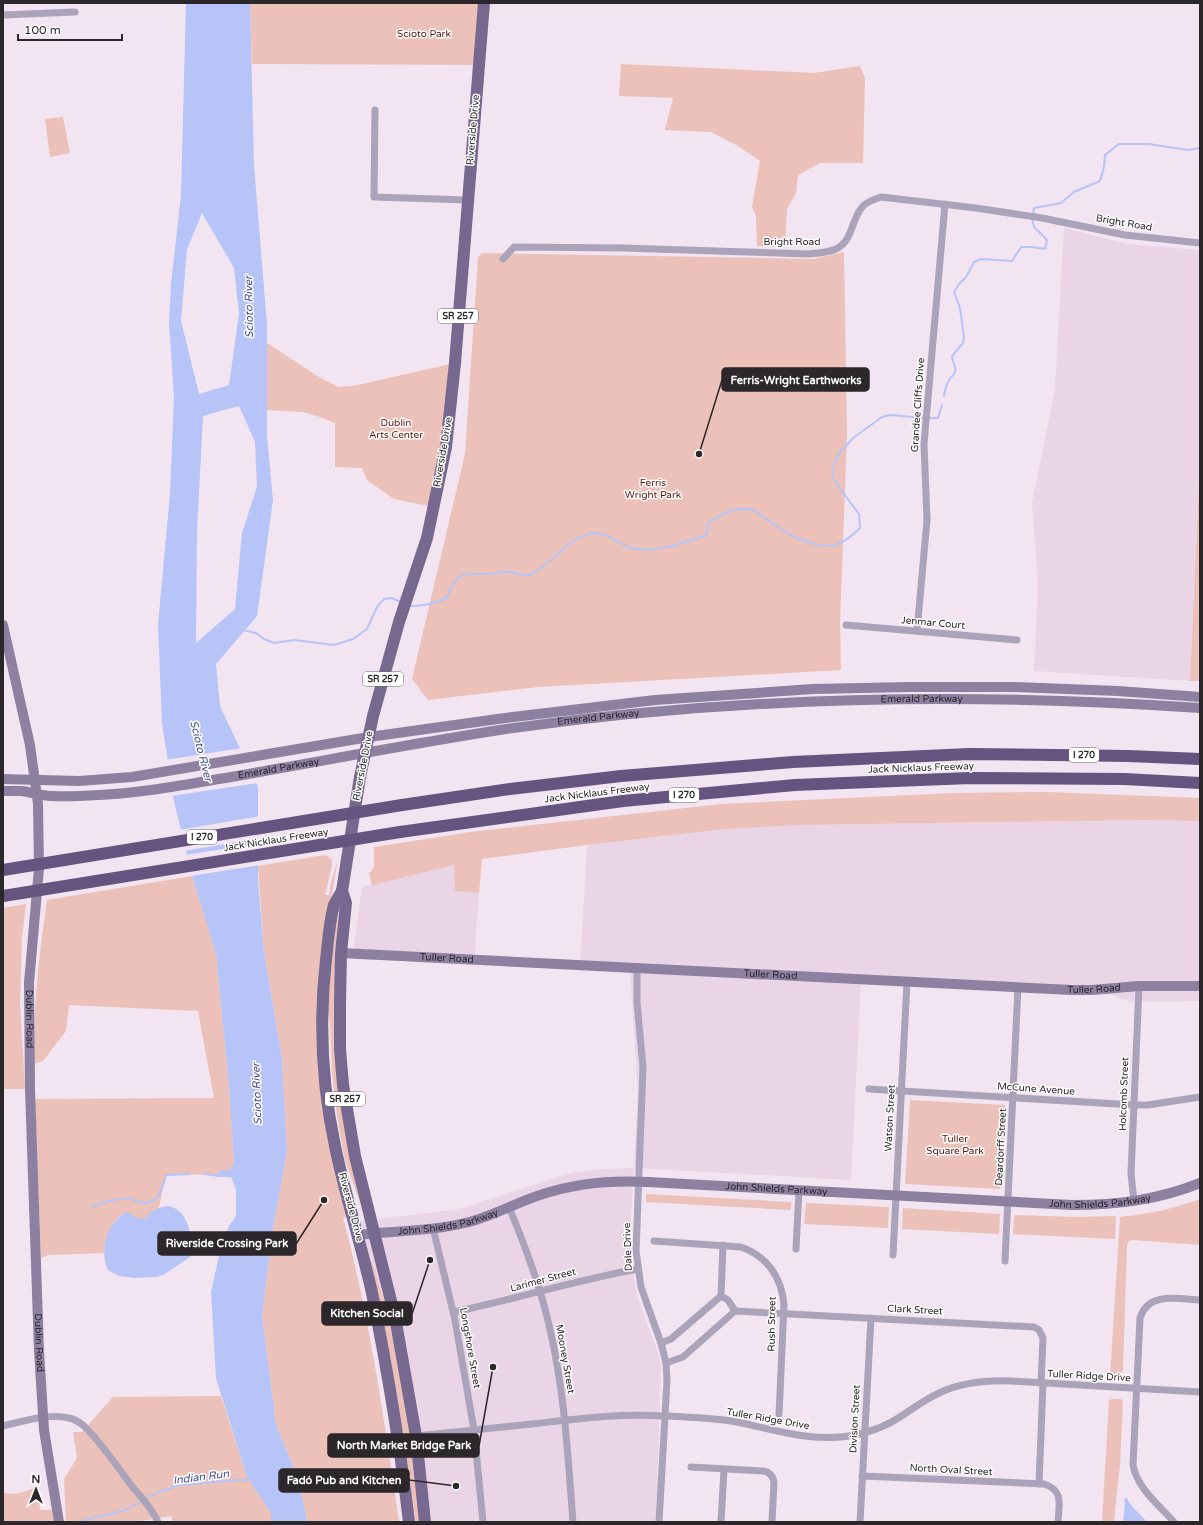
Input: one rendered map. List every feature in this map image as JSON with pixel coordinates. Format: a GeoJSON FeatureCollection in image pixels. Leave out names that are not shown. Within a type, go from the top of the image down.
{"type":"FeatureCollection","features":[{"type":"Feature","properties":{"kind":"highway","name":"Jack Nicklaus Freeway"},"geometry":{"type":"LineString","coordinates":[[3,870],[402,805],[510,789],[621,776],[793,762],[969,754],[1120,756],[1200,759]]}},
{"type":"Feature","properties":{"kind":"highway","name":"Jack Nicklaus Freeway"},"geometry":{"type":"LineString","coordinates":[[3,896],[400,832],[623,801],[795,785],[970,778],[1124,779],[1200,783]]}},
{"type":"Feature","properties":{"kind":"main road","name":"Riverside Drive"},"geometry":{"type":"LineString","coordinates":[[409,1522],[395,1422],[377,1322],[358,1235],[335,1146],[328,1106],[323,1046],[322,1004],[334,904],[342,892],[360,776],[368,737],[399,622],[427,538],[446,447],[453,393],[467,200],[484,3]]}},
{"type":"Feature","properties":{"kind":"main road","name":"Dublin Road"},"geometry":{"type":"LineString","coordinates":[[3,625],[30,745],[37,795],[39,868],[30,967],[29,1016],[38,1333],[43,1418],[59,1522]]}},
{"type":"Feature","properties":{"kind":"main road","name":"Emerald Parkway"},"geometry":{"type":"LineString","coordinates":[[3,779],[78,781],[124,778],[156,774],[368,737],[505,718],[655,700],[812,689],[1014,687],[1118,691],[1200,697]]}},
{"type":"Feature","properties":{"kind":"main road","name":"Emerald Parkway"},"geometry":{"type":"LineString","coordinates":[[3,791],[23,791],[37,795],[79,796],[130,793],[522,727],[656,712],[806,701],[910,698],[1014,699],[1118,702],[1200,708]]}},
{"type":"Feature","properties":{"kind":"main road","name":"Riverside Drive"},"geometry":{"type":"LineString","coordinates":[[342,892],[346,903],[341,953],[340,1028],[343,1085],[355,1156],[395,1317],[416,1436],[425,1522]]}},
{"type":"Feature","properties":{"kind":"main road","name":"Tuller Road"},"geometry":{"type":"LineString","coordinates":[[341,953],[1086,990],[1139,986],[1200,986]]}},
{"type":"Feature","properties":{"kind":"main road","name":"John Shields Parkway"},"geometry":{"type":"LineString","coordinates":[[358,1235],[433,1228],[470,1222],[541,1194],[577,1185],[617,1181],[1087,1205],[1134,1202],[1172,1193],[1200,1183]]}},
{"type":"Feature","properties":{"kind":"street"},"geometry":{"type":"LineString","coordinates":[[3,15],[75,12]]}},
{"type":"Feature","properties":{"kind":"street"},"geometry":{"type":"LineString","coordinates":[[375,110],[374,197],[467,200]]}},
{"type":"Feature","properties":{"kind":"street","name":"Bright Road"},"geometry":{"type":"LineString","coordinates":[[503,258],[514,247],[623,248],[808,254],[824,253],[836,249],[844,244],[853,227],[858,213],[871,201],[881,197],[1025,215],[1124,235],[1200,243]]}},
{"type":"Feature","properties":{"kind":"street","name":"Grandee Cliffs Drive"},"geometry":{"type":"LineString","coordinates":[[917,631],[927,520],[924,444],[925,424],[945,204]]}},
{"type":"Feature","properties":{"kind":"street","name":"Jenmar Court"},"geometry":{"type":"LineString","coordinates":[[846,625],[1017,640]]}},
{"type":"Feature","properties":{"kind":"street","name":"Dale Drive"},"geometry":{"type":"LineString","coordinates":[[637,967],[637,1002],[643,1068],[636,1239],[638,1269],[644,1298],[661,1343],[666,1363],[667,1380],[659,1522]]}},
{"type":"Feature","properties":{"kind":"street","name":"Watson Street"},"geometry":{"type":"LineString","coordinates":[[893,1255],[907,982]]}},
{"type":"Feature","properties":{"kind":"street","name":"Holcomb Street"},"geometry":{"type":"LineString","coordinates":[[1134,1202],[1132,1178],[1139,986]]}},
{"type":"Feature","properties":{"kind":"street","name":"Deardorff Street"},"geometry":{"type":"LineString","coordinates":[[1005,1261],[1014,1097],[1018,987]]}},
{"type":"Feature","properties":{"kind":"street","name":"McCune Avenue"},"geometry":{"type":"LineString","coordinates":[[870,1089],[1134,1105],[1148,1105],[1200,1097]]}},
{"type":"Feature","properties":{"kind":"street"},"geometry":{"type":"LineString","coordinates":[[796,1249],[799,1190]]}},
{"type":"Feature","properties":{"kind":"street","name":"Mooney Street"},"geometry":{"type":"LineString","coordinates":[[509,1206],[540,1291],[552,1335],[564,1420],[573,1522]]}},
{"type":"Feature","properties":{"kind":"street","name":"Longshore Street"},"geometry":{"type":"LineString","coordinates":[[433,1228],[454,1312],[474,1430],[483,1522]]}},
{"type":"Feature","properties":{"kind":"street","name":"Rush Street"},"geometry":{"type":"LineString","coordinates":[[654,1241],[734,1246],[748,1250],[761,1258],[775,1273],[782,1288],[784,1313],[779,1414]]}},
{"type":"Feature","properties":{"kind":"street"},"geometry":{"type":"LineString","coordinates":[[661,1343],[671,1339],[721,1296],[723,1245]]}},
{"type":"Feature","properties":{"kind":"street","name":"Larimer Street"},"geometry":{"type":"LineString","coordinates":[[454,1312],[593,1278],[638,1269]]}},
{"type":"Feature","properties":{"kind":"street"},"geometry":{"type":"LineString","coordinates":[[666,1363],[683,1357],[735,1311],[728,1300],[721,1296]]}},
{"type":"Feature","properties":{"kind":"street"},"geometry":{"type":"LineString","coordinates":[[1174,1522],[1141,1485],[1134,1472],[1132,1457],[1141,1314],[1152,1302],[1160,1299],[1200,1300]]}},
{"type":"Feature","properties":{"kind":"street","name":"Clark Street"},"geometry":{"type":"LineString","coordinates":[[735,1311],[1034,1327],[1039,1330],[1042,1338],[1039,1484]]}},
{"type":"Feature","properties":{"kind":"street","name":"Division Street"},"geometry":{"type":"LineString","coordinates":[[860,1522],[871,1318]]}},
{"type":"Feature","properties":{"kind":"street","name":"Tuller Ridge Drive"},"geometry":{"type":"LineString","coordinates":[[416,1436],[625,1415],[665,1416],[735,1422],[794,1435],[840,1437],[865,1433],[890,1423],[935,1395],[960,1385],[993,1381],[1200,1392]]}},
{"type":"Feature","properties":{"kind":"street"},"geometry":{"type":"LineString","coordinates":[[3,1426],[21,1421],[57,1416],[70,1418],[82,1425],[100,1444],[150,1509],[158,1522]]}},
{"type":"Feature","properties":{"kind":"street"},"geometry":{"type":"LineString","coordinates":[[691,1467],[763,1471],[772,1475],[774,1482],[772,1522]]}},
{"type":"Feature","properties":{"kind":"street"},"geometry":{"type":"LineString","coordinates":[[721,1522],[724,1469]]}},
{"type":"Feature","properties":{"kind":"street","name":"North Oval Street"},"geometry":{"type":"LineString","coordinates":[[862,1476],[1039,1484]]}},
{"type":"Feature","properties":{"kind":"street"},"geometry":{"type":"LineString","coordinates":[[1039,1484],[1052,1487],[1058,1493],[1058,1522]]}},
{"type":"Feature","properties":{"kind":"shaded area"},"geometry":{"type":"Polygon","coordinates":[[[1064,228],[1127,244],[1200,250],[1200,460],[1190,681],[1034,671],[1038,583],[1032,502],[1055,389],[1064,228]]]}},
{"type":"Feature","properties":{"kind":"shaded area"},"geometry":{"type":"Polygon","coordinates":[[[1146,820],[1200,821],[1200,1001],[1130,1002],[1110,994],[861,981],[851,1180],[634,1168],[638,1090],[630,973],[580,969],[587,845],[725,829],[802,825],[1146,820]]]}},
{"type":"Feature","properties":{"kind":"shaded area"},"geometry":{"type":"Polygon","coordinates":[[[454,864],[455,891],[479,893],[474,964],[355,959],[354,945],[362,887],[454,864]]]}},
{"type":"Feature","properties":{"kind":"shaded area"},"geometry":{"type":"Polygon","coordinates":[[[634,1168],[630,1232],[631,1263],[641,1308],[658,1352],[661,1364],[656,1522],[405,1522],[378,1344],[351,1222],[453,1210],[576,1172],[602,1169],[634,1168]]]}},
{"type":"Feature","properties":{"kind":"green space","name":"Scioto Park"},"geometry":{"type":"Polygon","coordinates":[[[250,3],[483,3],[479,65],[252,64],[250,3]]]}},
{"type":"Feature","properties":{"kind":"green space"},"geometry":{"type":"Polygon","coordinates":[[[621,64],[814,73],[860,66],[865,78],[863,163],[820,163],[798,175],[796,193],[787,209],[785,247],[757,246],[756,216],[752,207],[760,161],[738,146],[711,132],[665,130],[673,98],[619,96],[621,64]]]}},
{"type":"Feature","properties":{"kind":"green space"},"geometry":{"type":"Polygon","coordinates":[[[63,117],[70,153],[50,157],[45,119],[63,117]]]}},
{"type":"Feature","properties":{"kind":"green space","name":"Ferris Wright Park"},"geometry":{"type":"Polygon","coordinates":[[[844,252],[847,436],[840,623],[841,670],[538,687],[428,700],[412,679],[465,454],[478,257],[482,253],[813,259],[844,252]]]}},
{"type":"Feature","properties":{"kind":"green space","name":"Dublin Arts Center"},"geometry":{"type":"Polygon","coordinates":[[[267,343],[319,377],[338,387],[353,386],[455,363],[434,507],[394,499],[367,480],[362,468],[335,467],[335,423],[303,412],[266,410],[267,343]]]}},
{"type":"Feature","properties":{"kind":"green space"},"geometry":{"type":"Polygon","coordinates":[[[1200,460],[1200,681],[1190,681],[1200,460]]]}},
{"type":"Feature","properties":{"kind":"green space"},"geometry":{"type":"Polygon","coordinates":[[[1047,792],[1200,798],[1200,821],[1146,820],[802,825],[725,829],[482,859],[479,893],[455,891],[454,865],[372,885],[369,874],[374,867],[374,847],[478,831],[722,804],[954,793],[1047,792]]]}},
{"type":"Feature","properties":{"kind":"green space"},"geometry":{"type":"Polygon","coordinates":[[[325,855],[332,859],[332,866],[325,895],[329,895],[337,862],[337,865],[323,945],[318,1001],[349,1216],[343,1218],[353,1256],[369,1331],[399,1522],[307,1522],[299,1480],[276,1425],[262,1315],[273,1228],[287,1152],[282,1058],[264,952],[258,866],[325,855]]]}},
{"type":"Feature","properties":{"kind":"green space"},"geometry":{"type":"Polygon","coordinates":[[[192,876],[216,954],[229,1086],[234,1164],[229,1170],[221,1170],[216,1175],[166,1174],[159,1207],[150,1213],[147,1219],[136,1218],[127,1213],[117,1218],[107,1236],[104,1253],[49,1255],[41,1258],[35,1099],[214,1098],[198,1011],[69,1005],[66,1031],[43,1061],[34,1064],[34,1023],[37,982],[47,900],[192,876]]]}},
{"type":"Feature","properties":{"kind":"green space"},"geometry":{"type":"Polygon","coordinates":[[[26,904],[22,938],[20,1003],[25,1089],[3,1089],[3,908],[26,904]]]}},
{"type":"Feature","properties":{"kind":"green space"},"geometry":{"type":"Polygon","coordinates":[[[336,919],[338,919],[335,968],[363,1201],[360,1202],[343,1151],[332,1072],[330,1024],[327,1009],[336,919]]]}},
{"type":"Feature","properties":{"kind":"green space","name":"Tuller Square Park"},"geometry":{"type":"Polygon","coordinates":[[[910,1100],[1005,1105],[1000,1189],[905,1184],[910,1100]]]}},
{"type":"Feature","properties":{"kind":"green space"},"geometry":{"type":"Polygon","coordinates":[[[646,1194],[791,1202],[791,1210],[646,1202],[646,1194]]]}},
{"type":"Feature","properties":{"kind":"green space"},"geometry":{"type":"Polygon","coordinates":[[[1200,1199],[1200,1245],[1133,1240],[1129,1241],[1127,1245],[1123,1370],[1119,1377],[1110,1377],[1120,1217],[1161,1211],[1200,1199]]]}},
{"type":"Feature","properties":{"kind":"green space"},"geometry":{"type":"Polygon","coordinates":[[[806,1203],[889,1207],[888,1228],[804,1224],[806,1203]]]}},
{"type":"Feature","properties":{"kind":"green space"},"geometry":{"type":"Polygon","coordinates":[[[903,1208],[1000,1214],[999,1234],[902,1229],[903,1208]]]}},
{"type":"Feature","properties":{"kind":"green space"},"geometry":{"type":"Polygon","coordinates":[[[1014,1215],[1076,1217],[1116,1216],[1115,1239],[1013,1234],[1014,1215]]]}},
{"type":"Feature","properties":{"kind":"green space"},"geometry":{"type":"Polygon","coordinates":[[[372,1262],[384,1302],[395,1349],[405,1408],[411,1424],[421,1522],[416,1522],[402,1427],[397,1411],[369,1263],[372,1262]]]}},
{"type":"Feature","properties":{"kind":"green space"},"geometry":{"type":"Polygon","coordinates":[[[221,1396],[247,1477],[271,1513],[271,1522],[173,1522],[171,1516],[136,1522],[66,1522],[64,1479],[77,1458],[73,1432],[82,1432],[113,1397],[221,1396]]]}},
{"type":"Feature","properties":{"kind":"green space"},"geometry":{"type":"Polygon","coordinates":[[[1121,1399],[1123,1402],[1120,1464],[1114,1522],[1102,1522],[1109,1400],[1121,1399]]]}},
{"type":"Feature","properties":{"kind":"green space"},"geometry":{"type":"Polygon","coordinates":[[[38,1487],[40,1510],[52,1510],[54,1522],[3,1522],[3,1493],[16,1494],[38,1487]]]}},
{"type":"Feature","properties":{"kind":"water","name":"Scioto River"},"geometry":{"type":"Polygon","coordinates":[[[186,3],[250,3],[254,165],[267,325],[267,437],[273,500],[257,616],[216,664],[220,706],[258,787],[258,880],[264,952],[282,1058],[287,1152],[273,1228],[262,1315],[276,1425],[299,1480],[307,1522],[271,1522],[271,1513],[247,1477],[216,1378],[211,1292],[222,1242],[229,1226],[236,1216],[236,1189],[231,1177],[217,1177],[216,1175],[221,1170],[229,1170],[234,1164],[229,1086],[216,954],[192,876],[174,801],[162,723],[158,625],[170,494],[174,397],[169,324],[171,284],[181,195],[186,3]],[[202,213],[187,249],[181,321],[199,394],[229,385],[239,314],[234,268],[202,213]],[[239,406],[203,416],[197,530],[196,643],[235,609],[242,533],[257,487],[255,442],[239,406]]]}},
{"type":"Feature","properties":{"kind":"water"},"geometry":{"type":"Polygon","coordinates":[[[168,1206],[175,1208],[184,1216],[189,1228],[193,1247],[190,1257],[163,1275],[156,1277],[135,1278],[119,1276],[108,1270],[104,1246],[110,1229],[118,1218],[128,1212],[136,1218],[147,1219],[147,1216],[154,1210],[168,1206]]]}},
{"type":"Feature","properties":{"kind":"water"},"geometry":{"type":"Polygon","coordinates":[[[1127,1498],[1147,1522],[1123,1522],[1125,1504],[1124,1499],[1127,1498]]]}},
{"type":"Feature","properties":{"kind":"pier"},"geometry":{"type":"Polygon","coordinates":[[[242,748],[258,783],[171,796],[165,760],[242,748]]]}},
{"type":"Feature","properties":{"kind":"pier"},"geometry":{"type":"Polygon","coordinates":[[[260,816],[260,838],[184,851],[179,830],[260,816]]]}},
{"type":"Feature","properties":{"kind":"pier"},"geometry":{"type":"Polygon","coordinates":[[[260,843],[260,865],[190,876],[185,855],[260,843]]]}},
{"type":"Feature","properties":{"kind":"waterway"},"geometry":{"type":"LineString","coordinates":[[1033,214],[1034,208],[1061,203],[1074,192],[1100,181],[1104,167],[1105,155],[1119,144],[1149,144],[1188,150],[1200,148]]}},
{"type":"Feature","properties":{"kind":"waterway"},"geometry":{"type":"LineString","coordinates":[[944,396],[948,382],[954,375],[955,366],[952,356],[963,343],[964,338],[960,308],[954,292],[966,277],[974,262],[981,259],[1012,261],[1021,247],[1045,249],[1047,240],[1034,227],[1032,219]]}},
{"type":"Feature","properties":{"kind":"waterway"},"geometry":{"type":"LineString","coordinates":[[928,418],[938,418],[942,405]]}},
{"type":"Feature","properties":{"kind":"waterway"},"geometry":{"type":"LineString","coordinates":[[410,606],[420,606],[438,602],[447,598],[454,583],[461,576],[501,572],[511,572],[524,575],[534,573],[571,543],[586,535],[599,533],[604,534],[631,548],[650,550],[659,549],[705,536],[707,534],[709,522],[723,514],[739,509],[752,509],[770,522],[802,540],[830,546],[841,543],[860,528],[859,514],[838,486],[832,474],[838,455],[853,438],[882,417],[890,415],[924,418]]}},
{"type":"Feature","properties":{"kind":"waterway"},"geometry":{"type":"LineString","coordinates":[[243,630],[256,633],[264,639],[274,643],[294,640],[334,645],[353,639],[367,629],[377,607],[384,599],[392,598],[401,602]]}},
{"type":"Feature","properties":{"kind":"waterway"},"geometry":{"type":"LineString","coordinates":[[92,1207],[120,1199],[130,1199],[143,1203],[150,1202],[160,1194],[166,1175],[189,1174]]}},
{"type":"Feature","properties":{"kind":"waterway"},"geometry":{"type":"LineString","coordinates":[[205,1174],[219,1176]]}},
{"type":"Feature","properties":{"kind":"waterway","name":"Indian Run"},"geometry":{"type":"LineString","coordinates":[[81,1521],[126,1510],[156,1493],[181,1485],[251,1479]]}},
{"type":"Feature","properties":{"kind":"place","name":"Ferris-Wright Earthworks"},"geometry":{"type":"Point","coordinates":[699,454]}},
{"type":"Feature","properties":{"kind":"place","name":"Riverside Crossing Park"},"geometry":{"type":"Point","coordinates":[324,1200]}},
{"type":"Feature","properties":{"kind":"place","name":"Kitchen Social"},"geometry":{"type":"Point","coordinates":[430,1260]}},
{"type":"Feature","properties":{"kind":"place","name":"North Market Bridge Park"},"geometry":{"type":"Point","coordinates":[493,1367]}},
{"type":"Feature","properties":{"kind":"place","name":"Fadó Pub and Kitchen"},"geometry":{"type":"Point","coordinates":[456,1486]}}]}
